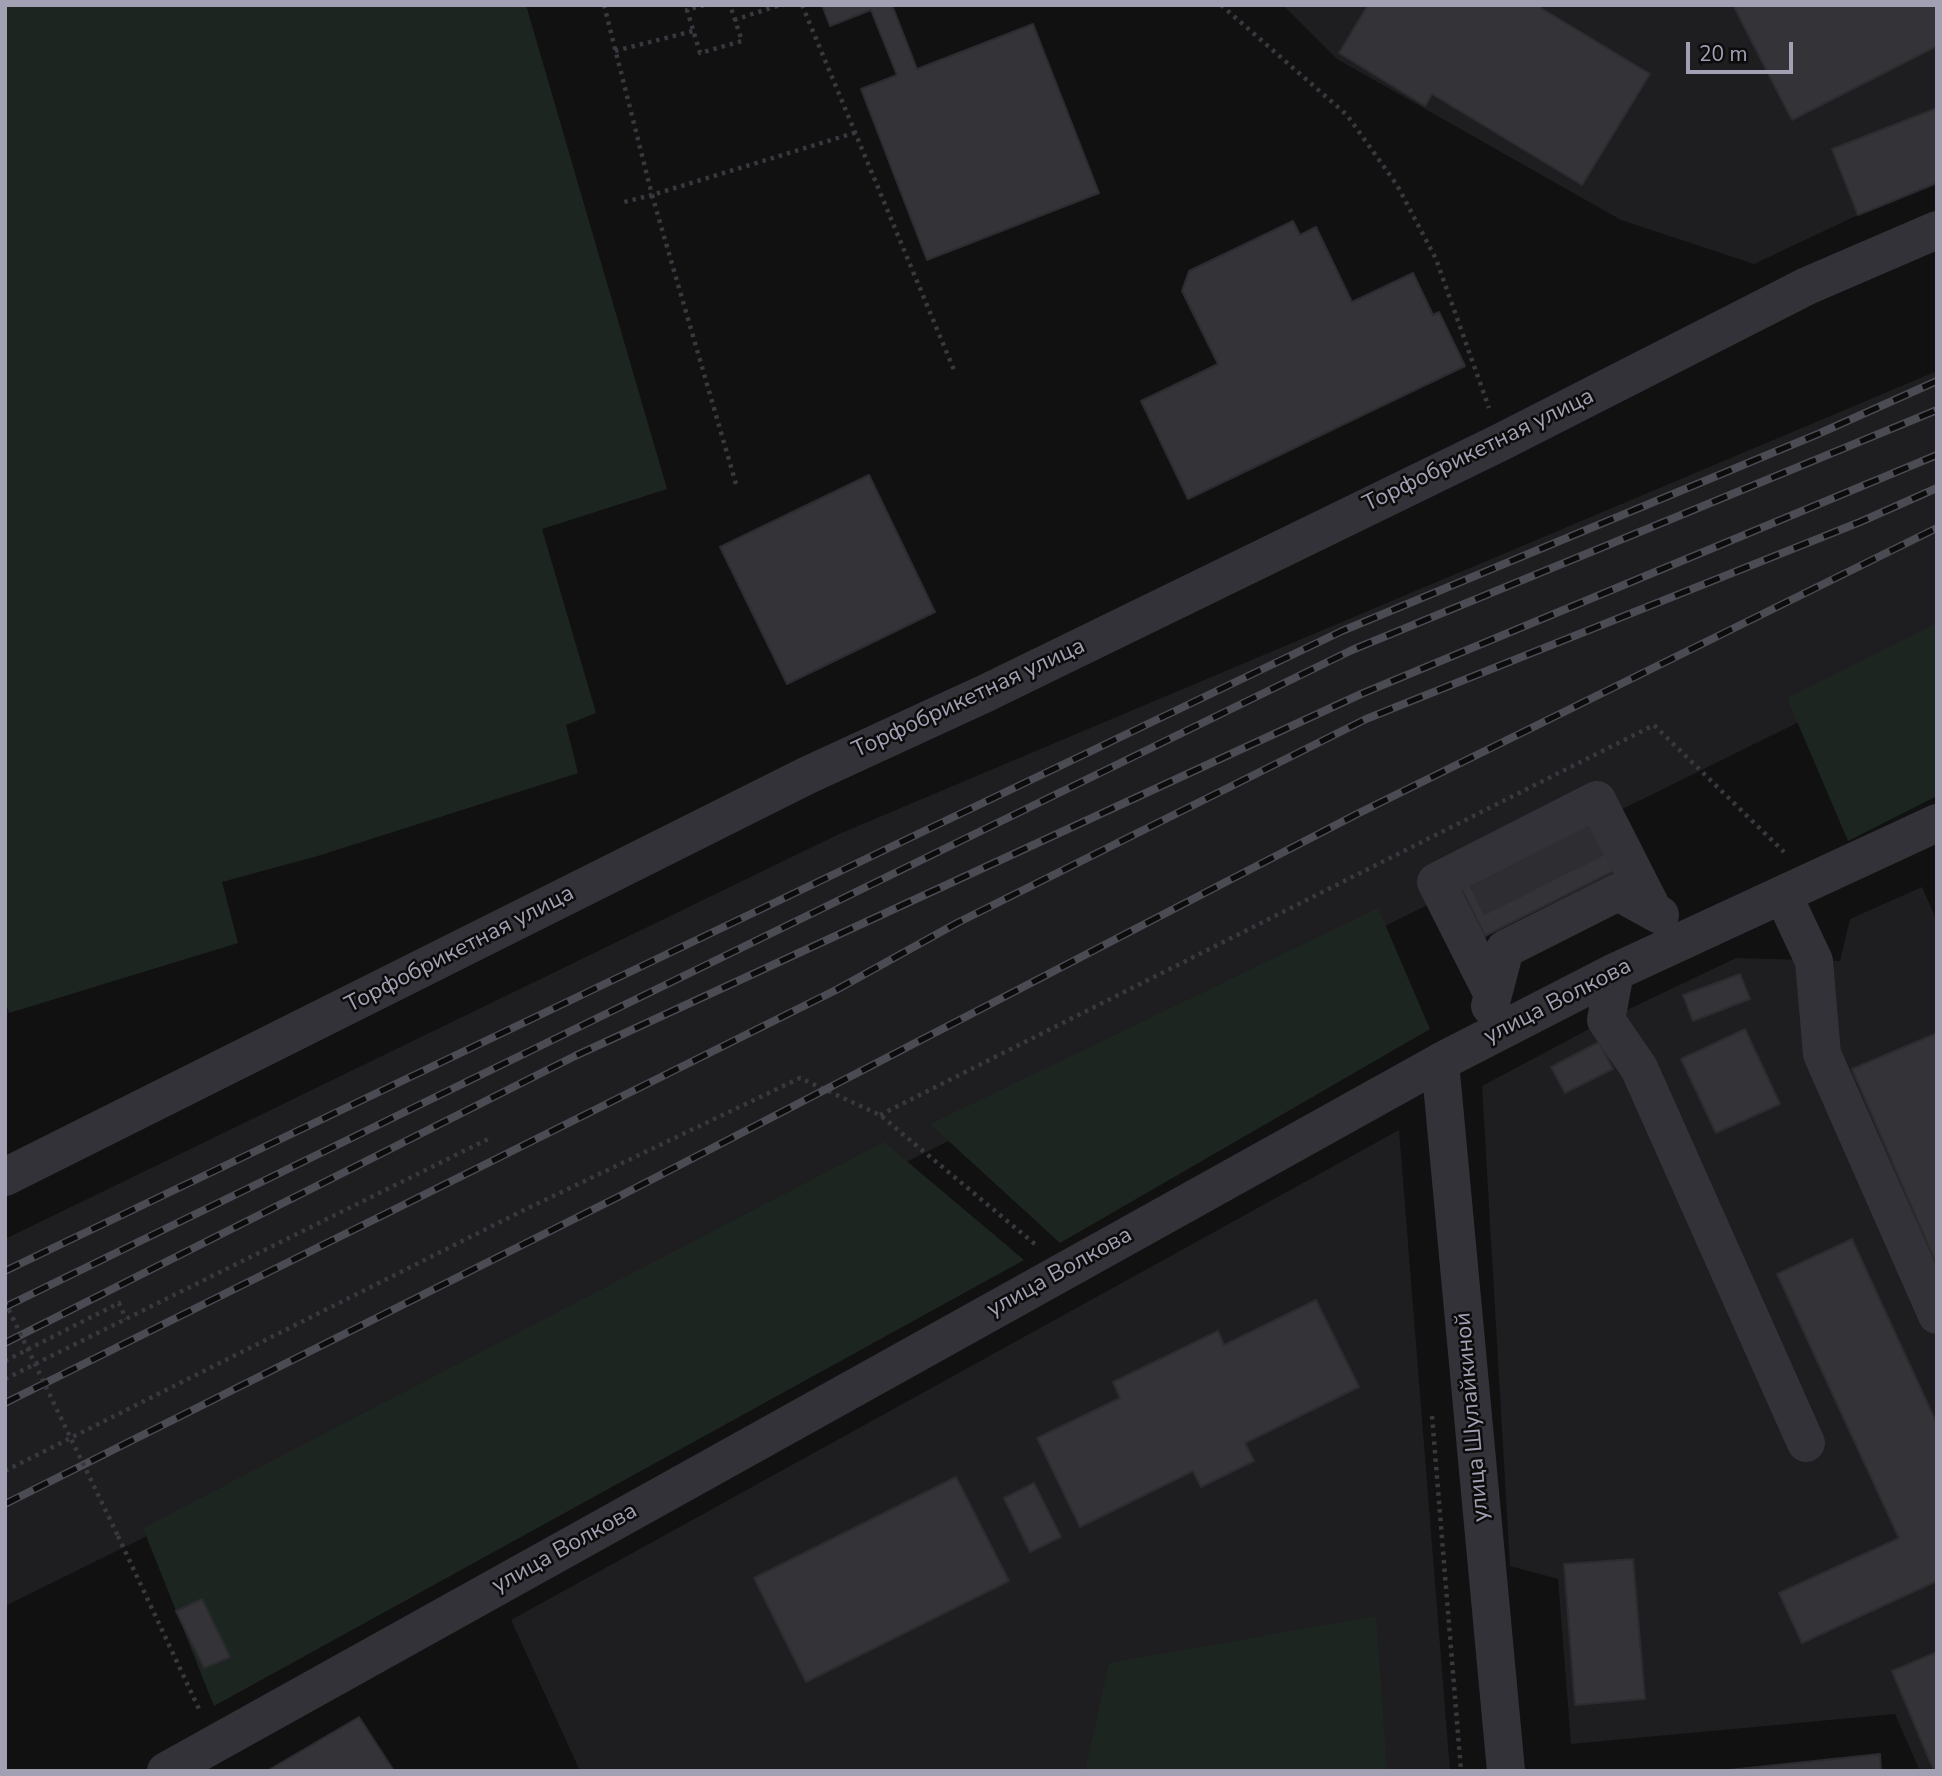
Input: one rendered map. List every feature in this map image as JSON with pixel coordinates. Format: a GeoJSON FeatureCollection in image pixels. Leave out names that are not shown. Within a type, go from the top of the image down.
{"type":"FeatureCollection","features":[{"type":"Feature","properties":{"kind":"street","name":"Торфобрикетная улица"},"geometry":{"type":"LineString","coordinates":[[5,1177],[808,775],[984,694],[1501,442],[1807,286],[1937,230]]}},
{"type":"Feature","properties":{"kind":"street"},"geometry":{"type":"LineString","coordinates":[[1492,993],[1436,882],[1524,845],[1597,800],[1654,912]]}},
{"type":"Feature","properties":{"kind":"street","name":"улица Волкова"},"geometry":{"type":"LineString","coordinates":[[166,1771],[202,1747],[1485,1038],[1691,935],[1798,887],[1932,837]]}},
{"type":"Feature","properties":{"kind":"street"},"geometry":{"type":"LineString","coordinates":[[1798,887],[1814,961],[1822,1054],[1937,1315]]}},
{"type":"Feature","properties":{"kind":"street"},"geometry":{"type":"LineString","coordinates":[[1485,1038],[1492,993],[1505,949],[1557,911],[1618,892],[1691,935]]}},
{"type":"Feature","properties":{"kind":"street"},"geometry":{"type":"LineString","coordinates":[[1615,972],[1606,1020],[1639,1068],[1807,1443]]}},
{"type":"Feature","properties":{"kind":"street","name":"улица Шулайкиной"},"geometry":{"type":"LineString","coordinates":[[1440,1062],[1506,1771]]}},
{"type":"Feature","properties":{"kind":"path"},"geometry":{"type":"LineString","coordinates":[[604,5],[652,195],[736,484]]}},
{"type":"Feature","properties":{"kind":"path"},"geometry":{"type":"LineString","coordinates":[[704,5],[687,10],[700,53],[741,41],[730,5]]}},
{"type":"Feature","properties":{"kind":"path"},"geometry":{"type":"LineString","coordinates":[[734,20],[780,5]]}},
{"type":"Feature","properties":{"kind":"path"},"geometry":{"type":"LineString","coordinates":[[802,5],[954,370]]}},
{"type":"Feature","properties":{"kind":"path"},"geometry":{"type":"LineString","coordinates":[[1221,5],[1346,115],[1397,185],[1436,259],[1501,442]]}},
{"type":"Feature","properties":{"kind":"path"},"geometry":{"type":"LineString","coordinates":[[615,51],[693,31]]}},
{"type":"Feature","properties":{"kind":"path"},"geometry":{"type":"LineString","coordinates":[[620,203],[857,132]]}},
{"type":"Feature","properties":{"kind":"path"},"geometry":{"type":"LineString","coordinates":[[880,1115],[1654,724],[1798,887]]}},
{"type":"Feature","properties":{"kind":"path"},"geometry":{"type":"LineString","coordinates":[[5,1471],[524,1210],[800,1078],[880,1115],[1067,1270]]}},
{"type":"Feature","properties":{"kind":"path"},"geometry":{"type":"LineString","coordinates":[[5,1379],[488,1139]]}},
{"type":"Feature","properties":{"kind":"path"},"geometry":{"type":"LineString","coordinates":[[5,1302],[118,1536],[202,1747]]}},
{"type":"Feature","properties":{"kind":"path"},"geometry":{"type":"LineString","coordinates":[[5,1361],[119,1303],[126,1320]]}},
{"type":"Feature","properties":{"kind":"path"},"geometry":{"type":"LineString","coordinates":[[1432,1413],[1461,1771]]}},
{"type":"Feature","properties":{"kind":"shaded area"},"geometry":{"type":"Polygon","coordinates":[[[5,5],[526,5],[667,489],[542,529],[596,713],[566,725],[578,773],[321,855],[222,882],[238,943],[9,1013],[5,1000],[5,5]]]}},
{"type":"Feature","properties":{"kind":"shaded area"},"geometry":{"type":"Polygon","coordinates":[[[1283,5],[1937,5],[1937,183],[1858,215],[1754,264],[1621,220],[1337,59],[1283,5]]]}},
{"type":"Feature","properties":{"kind":"shaded area"},"geometry":{"type":"Polygon","coordinates":[[[1937,371],[1937,654],[5,1606],[5,1239],[839,834],[1937,371]]]}},
{"type":"Feature","properties":{"kind":"shaded area"},"geometry":{"type":"Polygon","coordinates":[[[1937,623],[1937,796],[1848,841],[1787,698],[1937,623]]]}},
{"type":"Feature","properties":{"kind":"shaded area"},"geometry":{"type":"Polygon","coordinates":[[[1922,887],[1937,921],[1937,1771],[1920,1771],[1895,1714],[1571,1744],[1558,1579],[1510,1566],[1482,1086],[1606,1020],[1736,958],[1840,961],[1850,919],[1922,887]]]}},
{"type":"Feature","properties":{"kind":"shaded area"},"geometry":{"type":"Polygon","coordinates":[[[1378,908],[1430,1029],[1060,1243],[930,1124],[1378,908]]]}},
{"type":"Feature","properties":{"kind":"shaded area"},"geometry":{"type":"Polygon","coordinates":[[[1399,1130],[1450,1771],[580,1771],[511,1620],[1399,1130]]]}},
{"type":"Feature","properties":{"kind":"shaded area"},"geometry":{"type":"Polygon","coordinates":[[[884,1142],[1024,1260],[214,1706],[143,1528],[884,1142]]]}},
{"type":"Feature","properties":{"kind":"shaded area"},"geometry":{"type":"Polygon","coordinates":[[[1376,1616],[1387,1771],[1085,1771],[1109,1663],[1376,1616]]]}},
{"type":"Feature","properties":{"kind":"building"},"geometry":{"type":"Polygon","coordinates":[[[822,5],[892,5],[917,69],[1033,24],[1099,193],[927,260],[861,89],[897,75],[871,10],[830,26],[822,5]]]}},
{"type":"Feature","properties":{"kind":"building"},"geometry":{"type":"Polygon","coordinates":[[[1368,5],[1543,5],[1541,8],[1650,74],[1582,185],[1432,94],[1425,106],[1339,53],[1368,5]]]}},
{"type":"Feature","properties":{"kind":"building"},"geometry":{"type":"Polygon","coordinates":[[[1733,5],[1937,5],[1937,46],[1792,120],[1733,5]]]}},
{"type":"Feature","properties":{"kind":"building"},"geometry":{"type":"Polygon","coordinates":[[[1937,108],[1937,183],[1858,215],[1832,149],[1937,108]]]}},
{"type":"Feature","properties":{"kind":"building"},"geometry":{"type":"Polygon","coordinates":[[[1293,221],[1300,235],[1316,227],[1352,302],[1413,273],[1433,315],[1439,312],[1465,366],[1188,499],[1141,401],[1218,364],[1182,291],[1189,271],[1293,221]]]}},
{"type":"Feature","properties":{"kind":"building"},"geometry":{"type":"Polygon","coordinates":[[[869,475],[935,612],[787,684],[720,547],[869,475]]]}},
{"type":"Feature","properties":{"kind":"building"},"geometry":{"type":"Polygon","coordinates":[[[1589,821],[1614,871],[1485,936],[1460,886],[1589,821]]]}},
{"type":"Feature","properties":{"kind":"building"},"geometry":{"type":"Polygon","coordinates":[[[1740,974],[1750,999],[1693,1021],[1683,995],[1740,974]]]}},
{"type":"Feature","properties":{"kind":"building"},"geometry":{"type":"Polygon","coordinates":[[[1745,1029],[1780,1104],[1716,1133],[1681,1059],[1745,1029]]]}},
{"type":"Feature","properties":{"kind":"building"},"geometry":{"type":"Polygon","coordinates":[[[1937,1033],[1937,1266],[1852,1069],[1937,1033]]]}},
{"type":"Feature","properties":{"kind":"building"},"geometry":{"type":"Polygon","coordinates":[[[1599,1042],[1613,1069],[1565,1093],[1551,1067],[1599,1042]]]}},
{"type":"Feature","properties":{"kind":"building"},"geometry":{"type":"Polygon","coordinates":[[[1852,1239],[1937,1424],[1937,1581],[1802,1643],[1779,1593],[1899,1538],[1777,1274],[1852,1239]]]}},
{"type":"Feature","properties":{"kind":"building"},"geometry":{"type":"Polygon","coordinates":[[[1316,1300],[1359,1387],[1245,1443],[1254,1461],[1201,1487],[1193,1471],[1080,1527],[1037,1438],[1120,1398],[1113,1382],[1218,1331],[1224,1345],[1316,1300]]]}},
{"type":"Feature","properties":{"kind":"building"},"geometry":{"type":"Polygon","coordinates":[[[956,1477],[1009,1581],[806,1682],[754,1578],[956,1477]]]}},
{"type":"Feature","properties":{"kind":"building"},"geometry":{"type":"Polygon","coordinates":[[[1034,1483],[1061,1537],[1030,1552],[1004,1498],[1034,1483]]]}},
{"type":"Feature","properties":{"kind":"building"},"geometry":{"type":"Polygon","coordinates":[[[1633,1559],[1645,1699],[1575,1705],[1564,1564],[1633,1559]]]}},
{"type":"Feature","properties":{"kind":"building"},"geometry":{"type":"Polygon","coordinates":[[[202,1599],[230,1657],[204,1668],[176,1611],[202,1599]]]}},
{"type":"Feature","properties":{"kind":"building"},"geometry":{"type":"Polygon","coordinates":[[[1937,1652],[1937,1771],[1934,1771],[1892,1671],[1937,1652]]]}},
{"type":"Feature","properties":{"kind":"building"},"geometry":{"type":"Polygon","coordinates":[[[359,1717],[394,1771],[267,1771],[359,1717]]]}},
{"type":"Feature","properties":{"kind":"building"},"geometry":{"type":"Polygon","coordinates":[[[1880,1754],[1881,1771],[1720,1771],[1880,1754]]]}},
{"type":"Feature","properties":{"kind":"tunnel"},"geometry":{"type":"LineString","coordinates":[[1572,829],[1598,880]]}},
{"type":"Feature","properties":{"kind":"tunnel"},"geometry":{"type":"LineString","coordinates":[[1543,843],[1569,894]]}},
{"type":"Feature","properties":{"kind":"tunnel"},"geometry":{"type":"LineString","coordinates":[[1510,860],[1536,910]]}},
{"type":"Feature","properties":{"kind":"tunnel"},"geometry":{"type":"LineString","coordinates":[[1484,873],[1509,924]]}},
{"type":"Feature","properties":{"kind":"railway"},"geometry":{"type":"LineString","coordinates":[[5,1271],[1342,631],[1818,434],[1937,381]]}},
{"type":"Feature","properties":{"kind":"railway"},"geometry":{"type":"LineString","coordinates":[[5,1307],[1352,650],[1937,410]]}},
{"type":"Feature","properties":{"kind":"railway"},"geometry":{"type":"LineString","coordinates":[[5,1343],[575,1056],[1361,694],[1937,455]]}},
{"type":"Feature","properties":{"kind":"railway"},"geometry":{"type":"LineString","coordinates":[[5,1403],[836,990],[957,923],[1366,719],[1860,522],[1937,488]]}},
{"type":"Feature","properties":{"kind":"railway"},"geometry":{"type":"LineString","coordinates":[[5,1504],[618,1197],[1357,814],[1937,528]]}}]}
